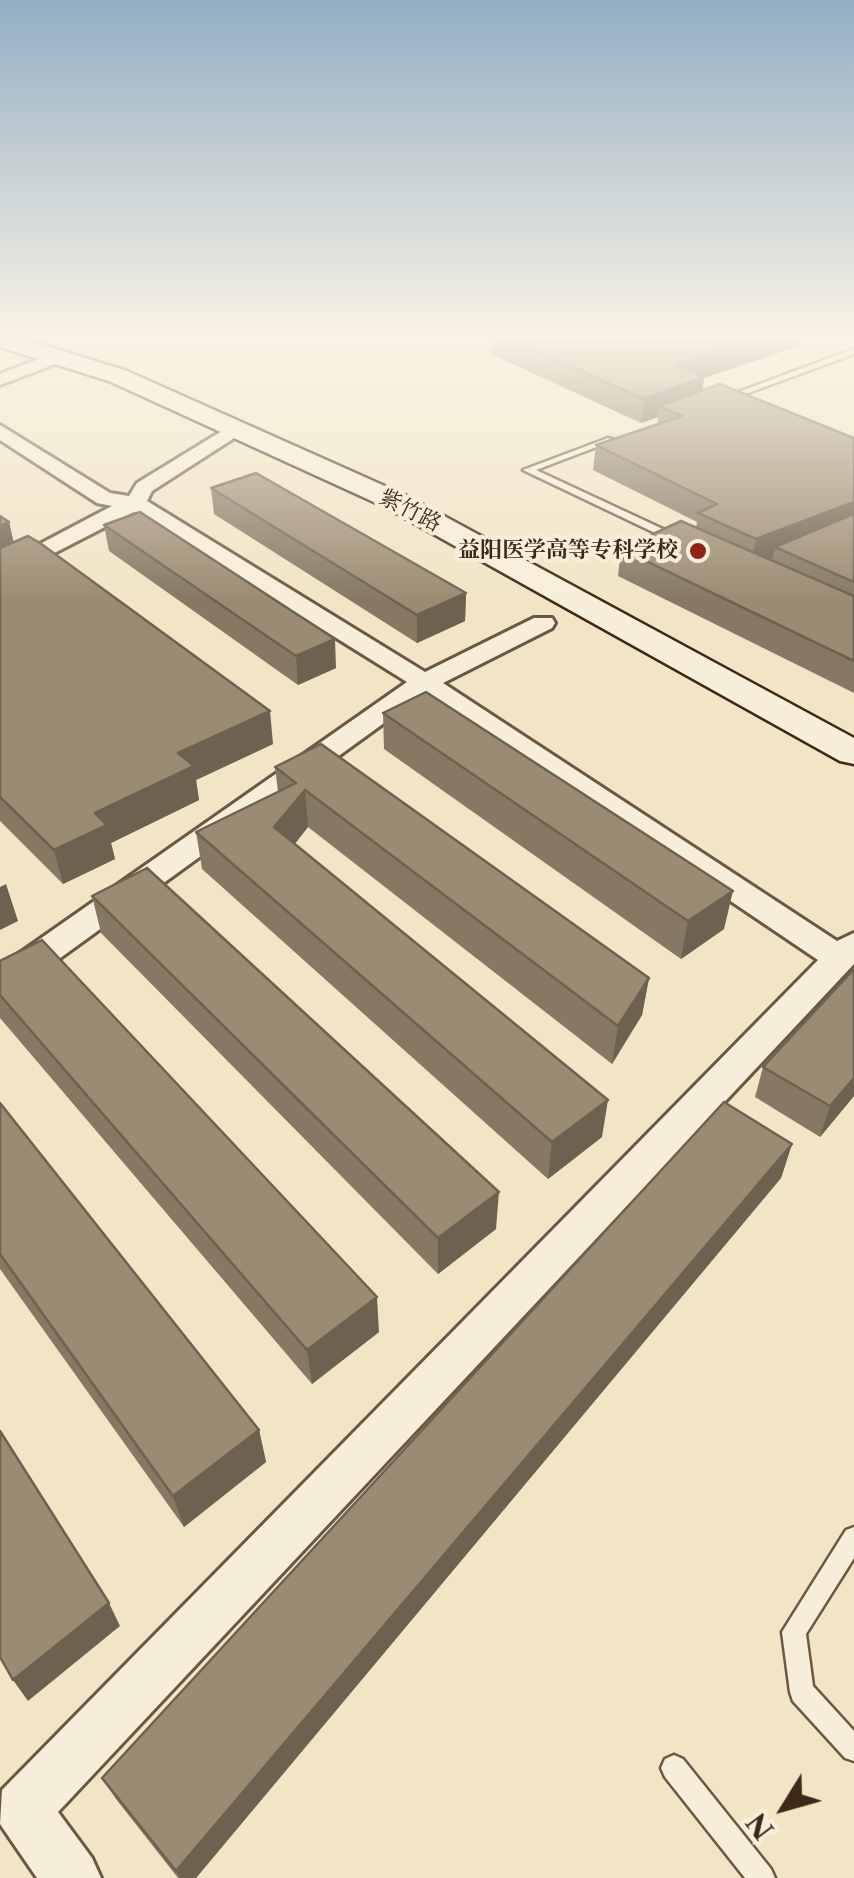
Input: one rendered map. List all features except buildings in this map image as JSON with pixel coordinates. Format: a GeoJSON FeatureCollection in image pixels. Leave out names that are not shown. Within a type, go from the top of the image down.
{"type":"FeatureCollection","features":[{"type":"Feature","properties":{"kind":"street","name":"紫竹路"},"geometry":{"type":"LineString","coordinates":[[229,426],[397,502],[854,753]]}},
{"type":"Feature","properties":{"kind":"street"},"geometry":{"type":"LineString","coordinates":[[0,574],[134,503],[144,487],[236,429]]}},
{"type":"Feature","properties":{"kind":"street"},"geometry":{"type":"LineString","coordinates":[[0,431],[104,499],[134,503],[424,682],[847,952],[22,1810],[72,1878]]}},
{"type":"Feature","properties":{"kind":"street"},"geometry":{"type":"LineString","coordinates":[[0,984],[424,682],[544,624]]}},
{"type":"Feature","properties":{"kind":"lane"},"geometry":{"type":"LineString","coordinates":[[628,434],[528,470],[682,542]]}},
{"type":"Feature","properties":{"kind":"lane"},"geometry":{"type":"LineString","coordinates":[[854,1538],[794,1632],[802,1692],[854,1750]]}},
{"type":"Feature","properties":{"kind":"lane"},"geometry":{"type":"LineString","coordinates":[[674,1768],[762,1878]]}},
{"type":"Feature","properties":{"kind":"place","name":"益阳医学高等专科学校"},"geometry":{"type":"Point","coordinates":[698,551]}}]}
